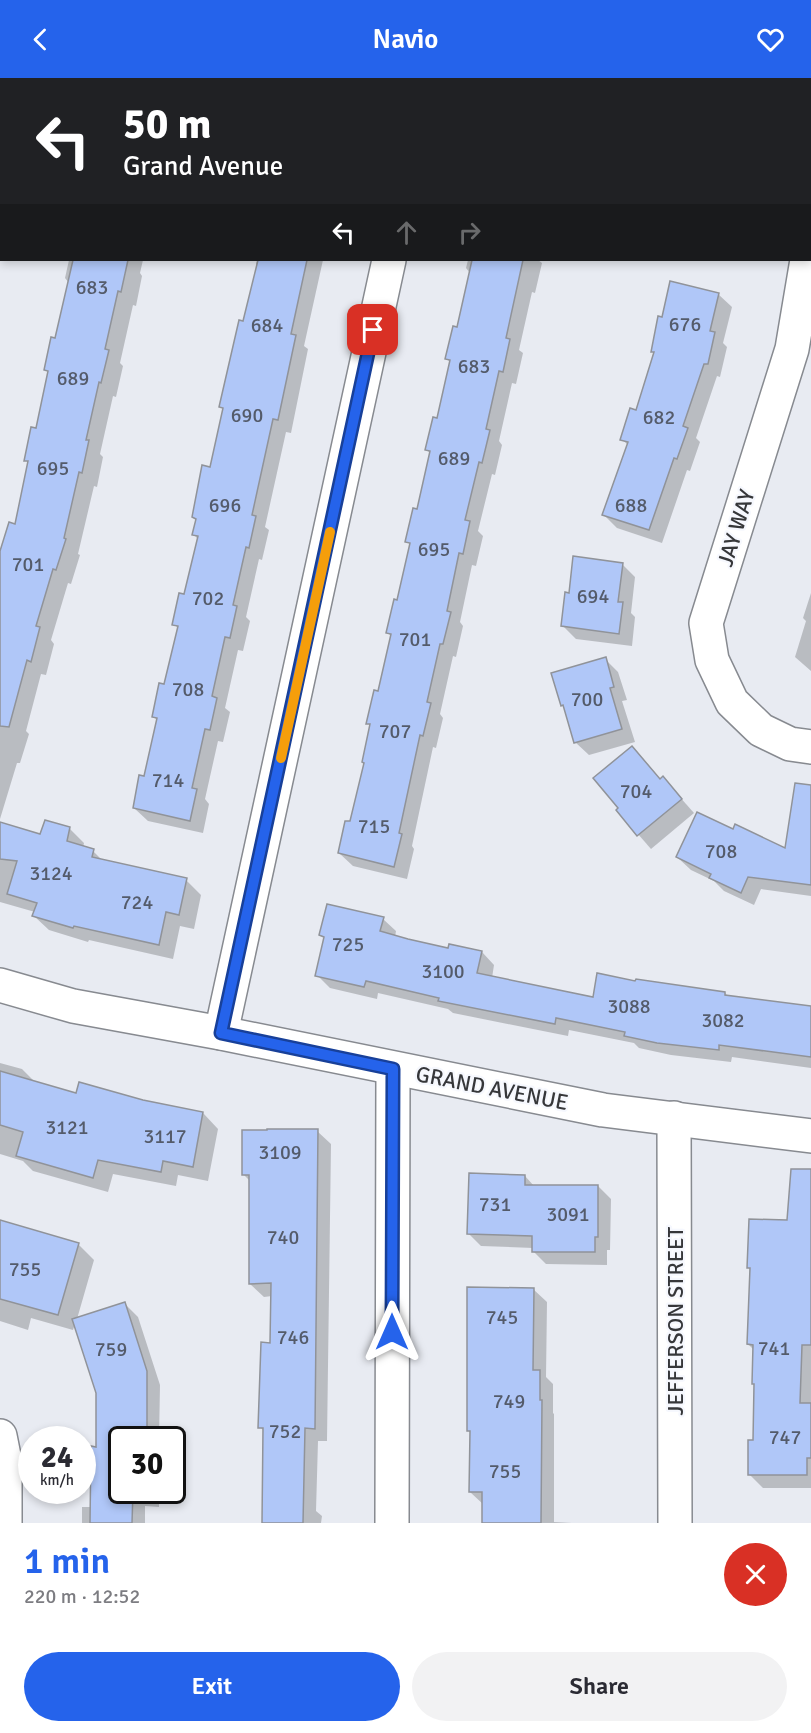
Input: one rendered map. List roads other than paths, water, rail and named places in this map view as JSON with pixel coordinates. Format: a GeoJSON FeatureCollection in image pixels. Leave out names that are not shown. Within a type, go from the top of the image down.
{"type":"FeatureCollection","features":[{"type":"Feature","properties":{"kind":"street"},"geometry":{"type":"LineString","coordinates":[[221,1033],[389,261]]}},
{"type":"Feature","properties":{"kind":"street","name":"JAY WAY"},"geometry":{"type":"LineString","coordinates":[[807,261],[792,349],[706,623],[712,660],[732,702],[761,730],[790,744],[811,747]]}},
{"type":"Feature","properties":{"kind":"street","name":"GRAND AVENUE"},"geometry":{"type":"LineString","coordinates":[[0,985],[73,1006],[221,1033],[603,1110],[811,1136]]}},
{"type":"Feature","properties":{"kind":"street"},"geometry":{"type":"LineString","coordinates":[[392,1523],[393,1069]]}},
{"type":"Feature","properties":{"kind":"street","name":"JEFFERSON STREET"},"geometry":{"type":"LineString","coordinates":[[674,1118],[675,1523]]}},
{"type":"Feature","properties":{"kind":"street"},"geometry":{"type":"LineString","coordinates":[[0,1436],[5,1461],[5,1523]]}}]}
